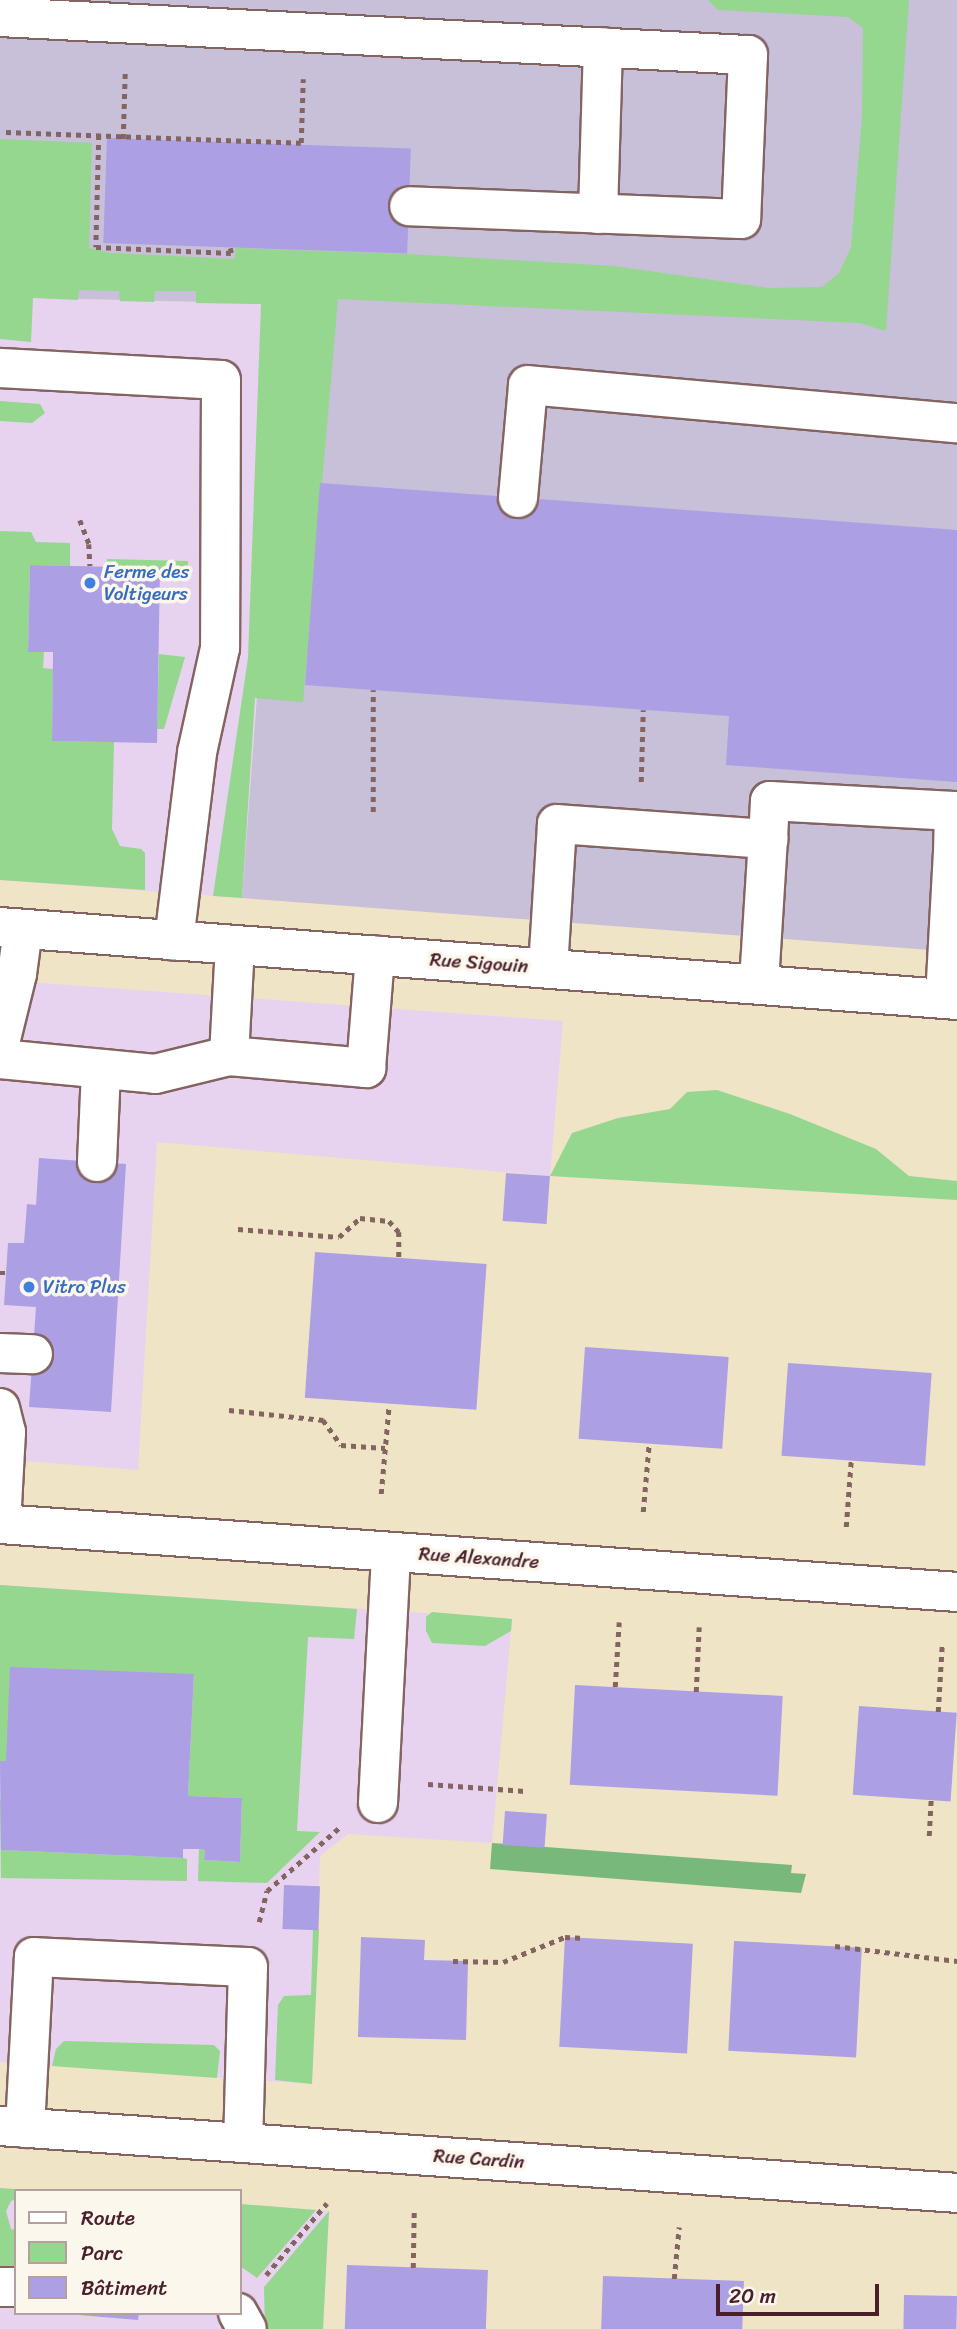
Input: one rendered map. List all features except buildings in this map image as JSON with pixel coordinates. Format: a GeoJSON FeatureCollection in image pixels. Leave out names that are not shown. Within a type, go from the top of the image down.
{"type":"FeatureCollection","features":[{"type":"Feature","properties":{"kind":"street"},"geometry":{"type":"LineString","coordinates":[[0,17],[748,55],[741,219],[409,206]]}},
{"type":"Feature","properties":{"kind":"street"},"geometry":{"type":"LineString","coordinates":[[598,214],[603,47]]}},
{"type":"Feature","properties":{"kind":"street"},"geometry":{"type":"LineString","coordinates":[[0,368],[221,380],[220,648],[197,753],[174,941]]}},
{"type":"Feature","properties":{"kind":"street"},"geometry":{"type":"LineString","coordinates":[[518,498],[528,385],[957,423]]}},
{"type":"Feature","properties":{"kind":"street"},"geometry":{"type":"LineString","coordinates":[[759,984],[770,801],[811,787],[954,811],[951,1000]]}},
{"type":"Feature","properties":{"kind":"street"},"geometry":{"type":"LineString","coordinates":[[548,968],[557,824],[768,839]]}},
{"type":"Feature","properties":{"kind":"street"},"geometry":{"type":"LineString","coordinates":[[0,1044],[17,974],[11,928]]}},
{"type":"Feature","properties":{"kind":"street","name":"Rue Sigouin"},"geometry":{"type":"LineString","coordinates":[[11,928],[951,1000]]}},
{"type":"Feature","properties":{"kind":"street"},"geometry":{"type":"LineString","coordinates":[[229,1056],[235,945]]}},
{"type":"Feature","properties":{"kind":"street"},"geometry":{"type":"LineString","coordinates":[[0,1059],[155,1074],[229,1056],[366,1068],[375,955]]}},
{"type":"Feature","properties":{"kind":"street"},"geometry":{"type":"LineString","coordinates":[[97,1162],[101,1069]]}},
{"type":"Feature","properties":{"kind":"street"},"geometry":{"type":"LineString","coordinates":[[0,1408],[6,1432],[0,1524]]}},
{"type":"Feature","properties":{"kind":"street","name":"Rue Alexandre"},"geometry":{"type":"LineString","coordinates":[[0,1524],[957,1592]]}},
{"type":"Feature","properties":{"kind":"street"},"geometry":{"type":"LineString","coordinates":[[378,1792],[391,1552]]}},
{"type":"Feature","properties":{"kind":"street"},"geometry":{"type":"LineString","coordinates":[[12,2127],[34,1957],[248,1967],[243,2143]]}},
{"type":"Feature","properties":{"kind":"street","name":"Rue Cardin"},"geometry":{"type":"LineString","coordinates":[[12,2127],[957,2193]]}},
{"type":"Feature","properties":{"kind":"path"},"geometry":{"type":"LineString","coordinates":[[123,137],[126,23]]}},
{"type":"Feature","properties":{"kind":"path"},"geometry":{"type":"LineString","coordinates":[[6,132],[302,143],[304,31]]}},
{"type":"Feature","properties":{"kind":"path"},"geometry":{"type":"LineString","coordinates":[[99,135],[96,247],[230,253],[230,248]]}},
{"type":"Feature","properties":{"kind":"path"},"geometry":{"type":"LineString","coordinates":[[80,520],[89,544],[90,566]]}},
{"type":"Feature","properties":{"kind":"path"},"geometry":{"type":"LineString","coordinates":[[373,690],[373,812]]}},
{"type":"Feature","properties":{"kind":"path"},"geometry":{"type":"LineString","coordinates":[[643,710],[643,734]]}},
{"type":"Feature","properties":{"kind":"path"},"geometry":{"type":"LineString","coordinates":[[238,1229],[339,1237],[360,1218],[389,1221],[399,1232],[399,1257]]}},
{"type":"Feature","properties":{"kind":"path"},"geometry":{"type":"LineString","coordinates":[[381,1494],[389,1405]]}},
{"type":"Feature","properties":{"kind":"path"},"geometry":{"type":"LineString","coordinates":[[229,1410],[323,1420],[341,1445],[385,1448]]}},
{"type":"Feature","properties":{"kind":"path"},"geometry":{"type":"LineString","coordinates":[[643,1512],[649,1444]]}},
{"type":"Feature","properties":{"kind":"path"},"geometry":{"type":"LineString","coordinates":[[846,1527],[851,1461]]}},
{"type":"Feature","properties":{"kind":"path"},"geometry":{"type":"LineString","coordinates":[[615,1688],[619,1622]]}},
{"type":"Feature","properties":{"kind":"path"},"geometry":{"type":"LineString","coordinates":[[696,1692],[699,1627]]}},
{"type":"Feature","properties":{"kind":"path"},"geometry":{"type":"LineString","coordinates":[[938,1712],[942,1645]]}},
{"type":"Feature","properties":{"kind":"path"},"geometry":{"type":"LineString","coordinates":[[378,1792],[525,1791]]}},
{"type":"Feature","properties":{"kind":"path"},"geometry":{"type":"LineString","coordinates":[[929,1836],[931,1800]]}},
{"type":"Feature","properties":{"kind":"path"},"geometry":{"type":"LineString","coordinates":[[267,1891],[331,1833]]}},
{"type":"Feature","properties":{"kind":"path"},"geometry":{"type":"LineString","coordinates":[[453,1961],[503,1962],[565,1937],[584,1938]]}},
{"type":"Feature","properties":{"kind":"path"},"geometry":{"type":"LineString","coordinates":[[835,1946],[957,1961]]}},
{"type":"Feature","properties":{"kind":"path"},"geometry":{"type":"LineString","coordinates":[[261,2282],[327,2203]]}},
{"type":"Feature","properties":{"kind":"path"},"geometry":{"type":"LineString","coordinates":[[413,2268],[414,2209]]}},
{"type":"Feature","properties":{"kind":"path"},"geometry":{"type":"LineString","coordinates":[[674,2279],[678,2227]]}},
{"type":"Feature","properties":{"kind":"shaded area"},"geometry":{"type":"Polygon","coordinates":[[[0,0],[957,0],[957,952],[242,898],[286,304],[0,297],[0,0]]]}},
{"type":"Feature","properties":{"kind":"shaded area"},"geometry":{"type":"Polygon","coordinates":[[[0,297],[286,304],[242,898],[0,880],[0,297]]]}},
{"type":"Feature","properties":{"kind":"shaded area"},"geometry":{"type":"Polygon","coordinates":[[[0,980],[563,1021],[550,1176],[157,1142],[138,1470],[0,1459],[0,980]]]}},
{"type":"Feature","properties":{"kind":"shaded area"},"geometry":{"type":"Polygon","coordinates":[[[0,1585],[512,1619],[492,1843],[348,1834],[320,1856],[312,2084],[0,2062],[0,1585]]]}},
{"type":"Feature","properties":{"kind":"shaded area"},"geometry":{"type":"Polygon","coordinates":[[[0,2188],[14,2189],[14,2315],[242,2315],[242,2204],[329,2211],[323,2329],[0,2329],[0,2188]]]}},
{"type":"Feature","properties":{"kind":"green space"},"geometry":{"type":"Polygon","coordinates":[[[708,0],[909,0],[886,331],[859,323],[338,299],[303,702],[255,698],[242,898],[213,896],[248,658],[261,304],[196,303],[196,291],[155,291],[154,302],[120,301],[119,291],[79,290],[78,300],[33,298],[31,342],[0,339],[0,139],[92,143],[89,248],[111,253],[234,259],[236,248],[407,254],[614,266],[769,288],[822,287],[839,273],[851,247],[862,117],[863,28],[848,17],[718,10],[708,0]]]}},
{"type":"Feature","properties":{"kind":"green space"},"geometry":{"type":"Polygon","coordinates":[[[0,401],[40,404],[45,413],[32,423],[0,421],[0,401]]]}},
{"type":"Feature","properties":{"kind":"green space"},"geometry":{"type":"Polygon","coordinates":[[[0,531],[31,532],[36,542],[70,543],[70,566],[30,565],[28,651],[44,651],[43,668],[53,669],[52,741],[114,742],[112,829],[120,846],[141,849],[145,853],[145,890],[0,880],[0,531]]]}},
{"type":"Feature","properties":{"kind":"green space"},"geometry":{"type":"Polygon","coordinates":[[[107,559],[188,561],[188,573],[160,572],[159,568],[107,567],[107,559]]]}},
{"type":"Feature","properties":{"kind":"green space"},"geometry":{"type":"Polygon","coordinates":[[[159,654],[185,657],[164,729],[157,729],[159,654]]]}},
{"type":"Feature","properties":{"kind":"green space"},"geometry":{"type":"Polygon","coordinates":[[[717,1090],[790,1114],[876,1149],[909,1176],[957,1181],[957,1200],[550,1176],[572,1133],[618,1118],[670,1109],[687,1092],[717,1090]]]}},
{"type":"Feature","properties":{"kind":"green space"},"geometry":{"type":"Polygon","coordinates":[[[0,1585],[357,1609],[354,1639],[308,1637],[297,1831],[320,1832],[267,1883],[198,1881],[199,1849],[205,1850],[204,1860],[240,1862],[242,1798],[188,1796],[194,1675],[6,1761],[0,1761],[0,1585]]]}},
{"type":"Feature","properties":{"kind":"green space"},"geometry":{"type":"Polygon","coordinates":[[[432,1612],[512,1619],[511,1631],[485,1646],[432,1643],[426,1631],[426,1617],[432,1612]]]}},
{"type":"Feature","properties":{"kind":"green space"},"geometry":{"type":"Polygon","coordinates":[[[0,1800],[3,1800],[1,1850],[183,1858],[187,1859],[187,1881],[1,1878],[0,1800]]]}},
{"type":"Feature","properties":{"kind":"green space"},"geometry":{"type":"Polygon","coordinates":[[[492,1843],[792,1865],[791,1873],[806,1874],[801,1893],[490,1869],[492,1843]]]}},
{"type":"Feature","properties":{"kind":"green space"},"geometry":{"type":"Polygon","coordinates":[[[313,1929],[319,1930],[312,2084],[275,2080],[278,2005],[284,1996],[311,1995],[313,1929]]]}},
{"type":"Feature","properties":{"kind":"green space"},"geometry":{"type":"Polygon","coordinates":[[[64,2041],[214,2045],[220,2051],[217,2078],[52,2066],[56,2049],[64,2041]]]}},
{"type":"Feature","properties":{"kind":"green space"},"geometry":{"type":"Polygon","coordinates":[[[0,2188],[14,2189],[14,2200],[6,2211],[11,2229],[14,2230],[14,2269],[0,2268],[0,2188]]]}},
{"type":"Feature","properties":{"kind":"green space"},"geometry":{"type":"Polygon","coordinates":[[[242,2204],[316,2210],[257,2278],[242,2267],[242,2204]]]}},
{"type":"Feature","properties":{"kind":"green space"},"geometry":{"type":"Polygon","coordinates":[[[329,2211],[323,2329],[265,2329],[264,2287],[329,2211]]]}},
{"type":"Feature","properties":{"kind":"place","name":"Ferme des Voltigeurs"},"geometry":{"type":"Point","coordinates":[90,583]}},
{"type":"Feature","properties":{"kind":"place","name":"Vitro Plus"},"geometry":{"type":"Point","coordinates":[29,1287]}}]}
